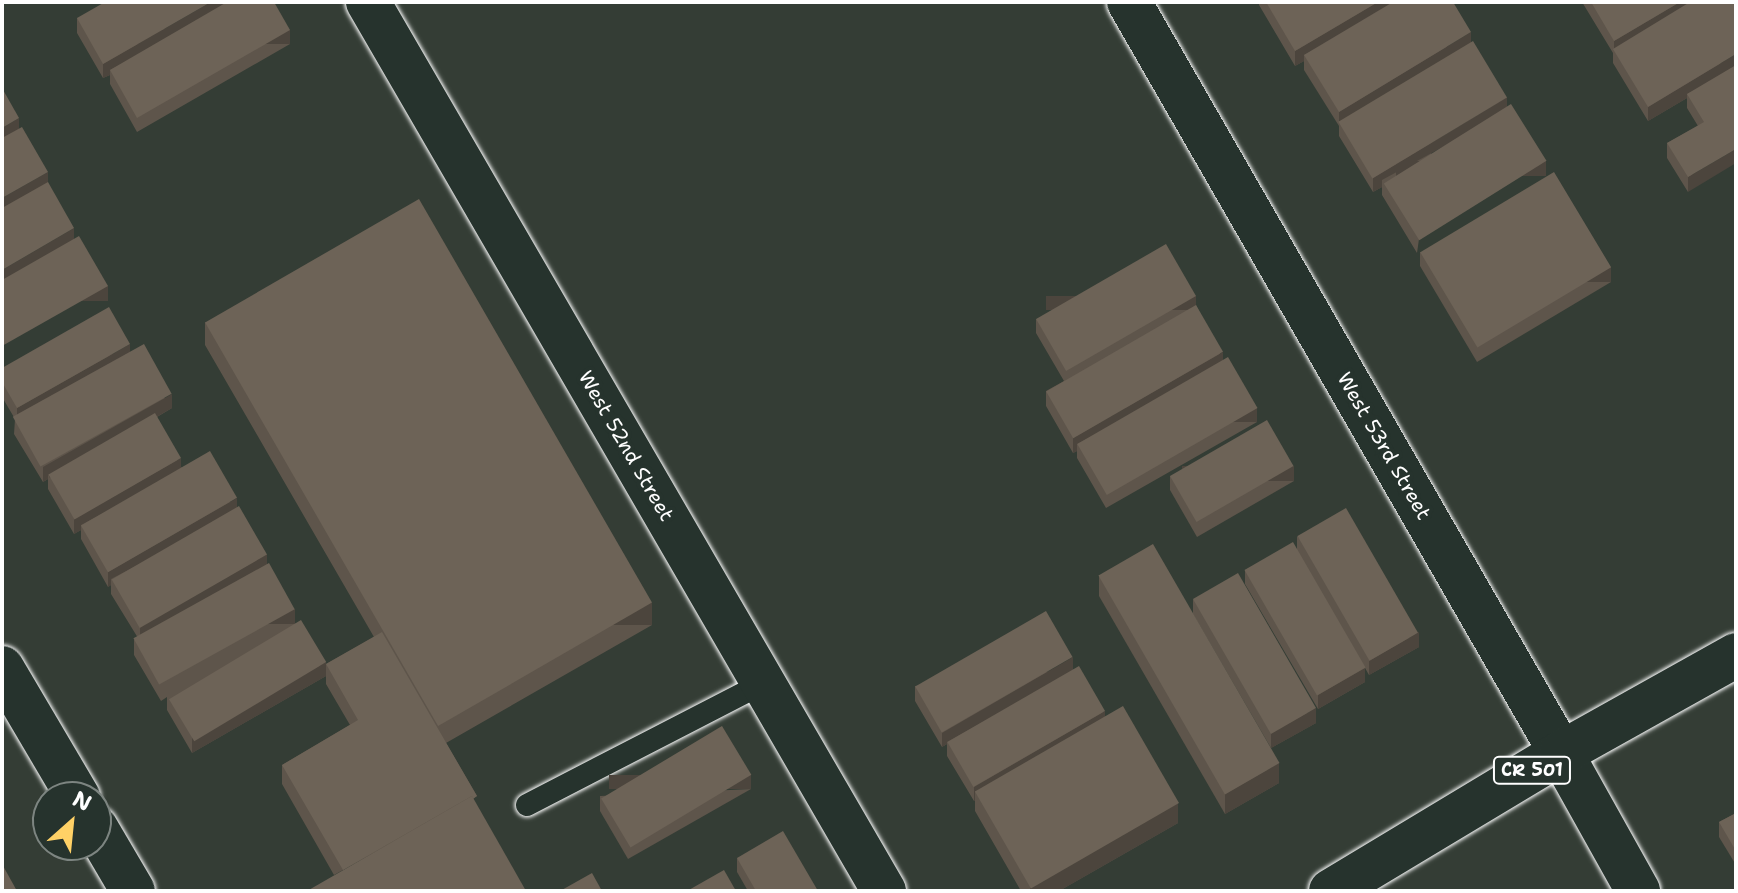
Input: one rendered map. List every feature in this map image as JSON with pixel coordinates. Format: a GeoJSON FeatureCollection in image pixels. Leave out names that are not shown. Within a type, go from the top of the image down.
{"type":"FeatureCollection","features":[{"type":"Feature","properties":{"kind":"street","name":"West 52nd Street"},"geometry":{"type":"LineString","coordinates":[[368,2],[884,891]]}},
{"type":"Feature","properties":{"kind":"street","name":"West 53rd Street"},"geometry":{"type":"LineString","coordinates":[[1129,2],[1638,891]]}},
{"type":"Feature","properties":{"kind":"street","name":"CR 501"},"geometry":{"type":"LineString","coordinates":[[1331,891],[1561,753],[1736,655]]}},
{"type":"Feature","properties":{"kind":"street"},"geometry":{"type":"LineString","coordinates":[[2,668],[69,781]]}},
{"type":"Feature","properties":{"kind":"street"},"geometry":{"type":"LineString","coordinates":[[112,855],[133,891]]}},
{"type":"Feature","properties":{"kind":"lane"},"geometry":{"type":"LineString","coordinates":[[527,805],[763,683]]}},
{"type":"Feature","properties":{"kind":"building"},"geometry":{"type":"Polygon","coordinates":[[[105,2],[211,2],[103,64],[77,18],[105,2]]]}},
{"type":"Feature","properties":{"kind":"building"},"geometry":{"type":"Polygon","coordinates":[[[227,2],[274,2],[290,30],[137,118],[110,70],[227,2]]]}},
{"type":"Feature","properties":{"kind":"building"},"geometry":{"type":"Polygon","coordinates":[[[1266,2],[1378,2],[1295,51],[1266,2]]]}},
{"type":"Feature","properties":{"kind":"building"},"geometry":{"type":"Polygon","coordinates":[[[1393,2],[1453,2],[1471,32],[1339,112],[1304,55],[1393,2]]]}},
{"type":"Feature","properties":{"kind":"building"},"geometry":{"type":"Polygon","coordinates":[[[1591,2],[1680,2],[1614,41],[1591,2]]]}},
{"type":"Feature","properties":{"kind":"building"},"geometry":{"type":"Polygon","coordinates":[[[1690,2],[1736,2],[1736,54],[1648,107],[1613,49],[1690,2]]]}},
{"type":"Feature","properties":{"kind":"building"},"geometry":{"type":"Polygon","coordinates":[[[1473,41],[1507,98],[1372,178],[1338,122],[1473,41]]]}},
{"type":"Feature","properties":{"kind":"building"},"geometry":{"type":"Polygon","coordinates":[[[1736,65],[1736,149],[1688,177],[1667,143],[1704,122],[1687,94],[1736,65]]]}},
{"type":"Feature","properties":{"kind":"building"},"geometry":{"type":"Polygon","coordinates":[[[2,88],[19,118],[2,128],[2,88]]]}},
{"type":"Feature","properties":{"kind":"building"},"geometry":{"type":"Polygon","coordinates":[[[1511,104],[1547,161],[1419,240],[1384,183],[1511,104]]]}},
{"type":"Feature","properties":{"kind":"building"},"geometry":{"type":"Polygon","coordinates":[[[22,127],[48,172],[2,198],[2,138],[22,127]]]}},
{"type":"Feature","properties":{"kind":"building"},"geometry":{"type":"Polygon","coordinates":[[[1554,172],[1611,267],[1477,347],[1420,252],[1554,172]]]}},
{"type":"Feature","properties":{"kind":"building"},"geometry":{"type":"Polygon","coordinates":[[[48,182],[74,228],[2,270],[2,208],[48,182]]]}},
{"type":"Feature","properties":{"kind":"building"},"geometry":{"type":"Polygon","coordinates":[[[419,199],[652,603],[438,726],[205,322],[419,199]]]}},
{"type":"Feature","properties":{"kind":"building"},"geometry":{"type":"Polygon","coordinates":[[[79,236],[108,286],[2,346],[2,280],[79,236]]]}},
{"type":"Feature","properties":{"kind":"building"},"geometry":{"type":"Polygon","coordinates":[[[1166,244],[1196,296],[1066,371],[1036,319],[1166,244]]]}},
{"type":"Feature","properties":{"kind":"building"},"geometry":{"type":"Polygon","coordinates":[[[1196,305],[1223,352],[1073,438],[1046,392],[1196,305]]]}},
{"type":"Feature","properties":{"kind":"building"},"geometry":{"type":"Polygon","coordinates":[[[109,307],[130,344],[17,408],[2,382],[2,368],[109,307]]]}},
{"type":"Feature","properties":{"kind":"building"},"geometry":{"type":"Polygon","coordinates":[[[144,344],[172,394],[40,467],[13,417],[144,344]]]}},
{"type":"Feature","properties":{"kind":"building"},"geometry":{"type":"Polygon","coordinates":[[[1228,357],[1258,408],[1107,495],[1077,444],[1228,357]]]}},
{"type":"Feature","properties":{"kind":"building"},"geometry":{"type":"Polygon","coordinates":[[[155,413],[181,458],[74,520],[48,474],[155,413]]]}},
{"type":"Feature","properties":{"kind":"building"},"geometry":{"type":"Polygon","coordinates":[[[1267,420],[1294,466],[1197,522],[1170,476],[1267,420]]]}},
{"type":"Feature","properties":{"kind":"building"},"geometry":{"type":"Polygon","coordinates":[[[210,451],[237,498],[108,572],[81,526],[210,451]]]}},
{"type":"Feature","properties":{"kind":"building"},"geometry":{"type":"Polygon","coordinates":[[[239,506],[267,554],[140,628],[112,580],[239,506]]]}},
{"type":"Feature","properties":{"kind":"building"},"geometry":{"type":"Polygon","coordinates":[[[1346,508],[1418,633],[1370,661],[1298,536],[1346,508]]]}},
{"type":"Feature","properties":{"kind":"building"},"geometry":{"type":"Polygon","coordinates":[[[1293,542],[1366,668],[1317,696],[1245,570],[1293,542]]]}},
{"type":"Feature","properties":{"kind":"building"},"geometry":{"type":"Polygon","coordinates":[[[1153,544],[1280,763],[1225,795],[1098,576],[1153,544]]]}},
{"type":"Feature","properties":{"kind":"building"},"geometry":{"type":"Polygon","coordinates":[[[269,563],[295,609],[159,685],[133,638],[269,563]]]}},
{"type":"Feature","properties":{"kind":"building"},"geometry":{"type":"Polygon","coordinates":[[[1238,573],[1316,708],[1271,734],[1193,599],[1238,573]]]}},
{"type":"Feature","properties":{"kind":"building"},"geometry":{"type":"Polygon","coordinates":[[[1046,611],[1072,657],[942,732],[915,686],[1046,611]]]}},
{"type":"Feature","properties":{"kind":"building"},"geometry":{"type":"Polygon","coordinates":[[[301,620],[326,662],[194,741],[169,699],[301,620]]]}},
{"type":"Feature","properties":{"kind":"building"},"geometry":{"type":"Polygon","coordinates":[[[382,632],[477,796],[473,799],[472,796],[343,870],[282,765],[358,720],[326,664],[382,632]]]}},
{"type":"Feature","properties":{"kind":"building"},"geometry":{"type":"Polygon","coordinates":[[[1079,666],[1105,711],[973,787],[947,742],[1079,666]]]}},
{"type":"Feature","properties":{"kind":"building"},"geometry":{"type":"Polygon","coordinates":[[[1123,706],[1179,803],[1031,888],[975,792],[1123,706]]]}},
{"type":"Feature","properties":{"kind":"building"},"geometry":{"type":"Polygon","coordinates":[[[722,726],[751,775],[630,847],[601,799],[722,726]]]}},
{"type":"Feature","properties":{"kind":"building"},"geometry":{"type":"Polygon","coordinates":[[[472,796],[526,891],[307,891],[472,796]]]}},
{"type":"Feature","properties":{"kind":"building"},"geometry":{"type":"Polygon","coordinates":[[[1736,813],[1736,851],[1719,822],[1736,813]]]}},
{"type":"Feature","properties":{"kind":"building"},"geometry":{"type":"Polygon","coordinates":[[[783,831],[818,891],[756,891],[737,858],[783,831]]]}},
{"type":"Feature","properties":{"kind":"building"},"geometry":{"type":"Polygon","coordinates":[[[2,864],[17,891],[2,891],[2,864]]]}},
{"type":"Feature","properties":{"kind":"building"},"geometry":{"type":"Polygon","coordinates":[[[724,870],[736,891],[687,891],[724,870]]]}},
{"type":"Feature","properties":{"kind":"building"},"geometry":{"type":"Polygon","coordinates":[[[592,873],[602,891],[560,891],[592,873]]]}}]}
